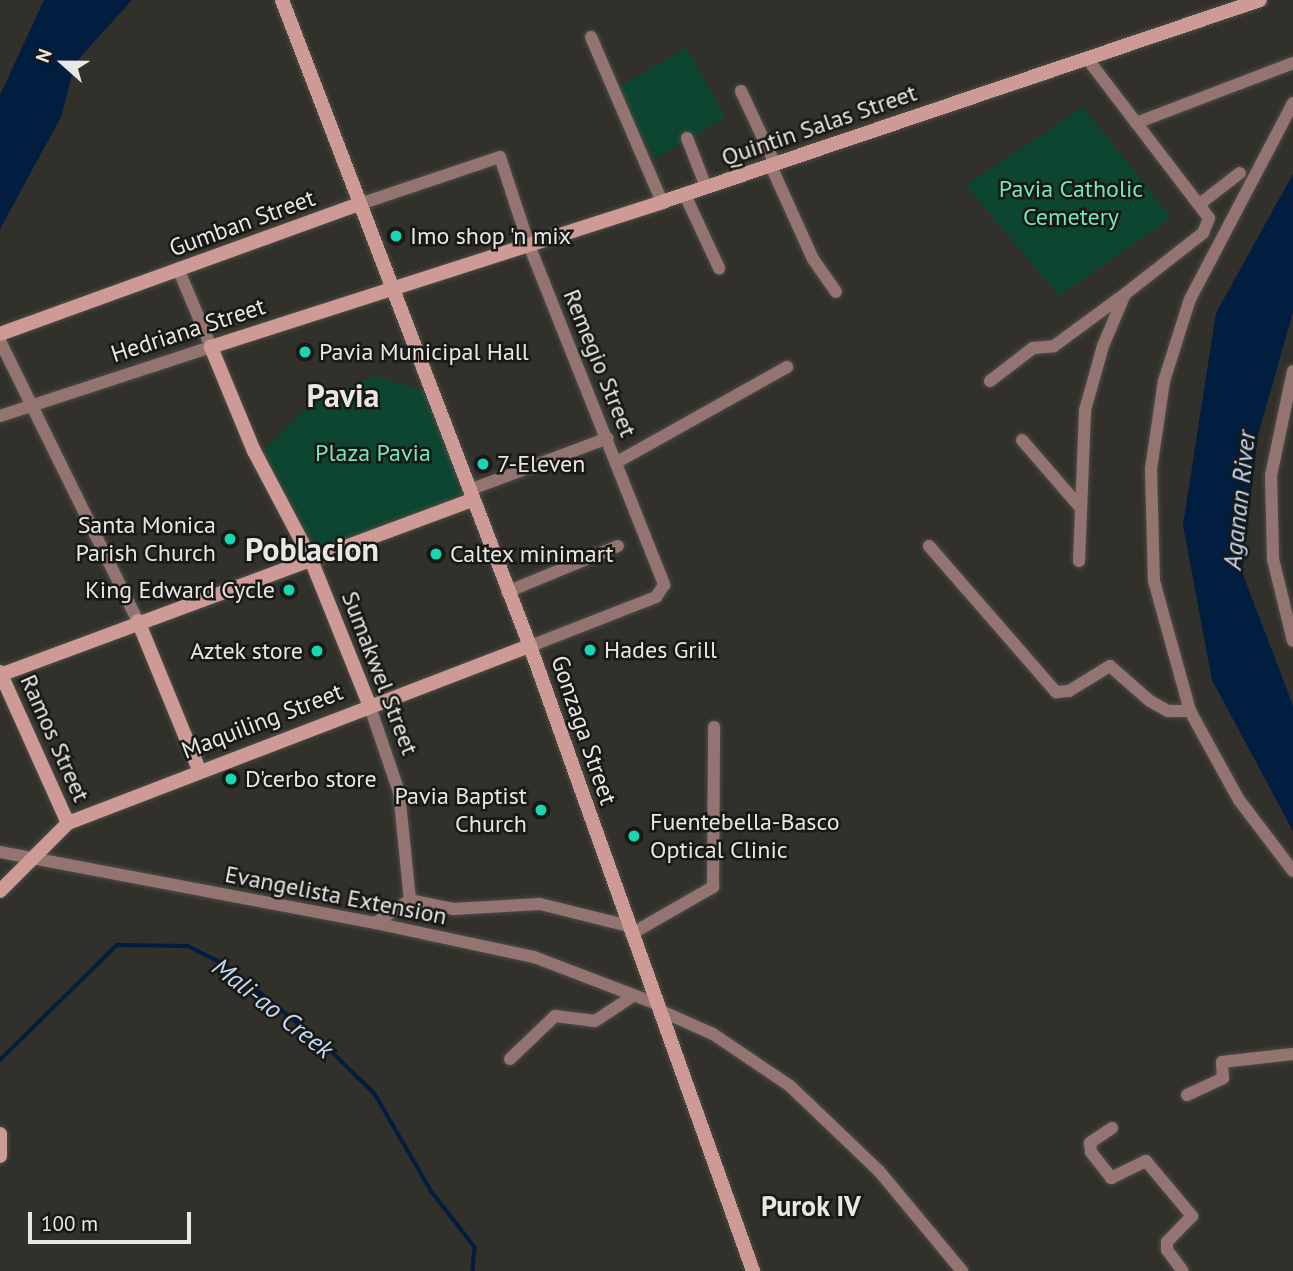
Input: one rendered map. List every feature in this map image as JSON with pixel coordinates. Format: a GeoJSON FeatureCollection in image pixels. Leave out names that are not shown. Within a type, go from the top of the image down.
{"type":"FeatureCollection","features":[{"type":"Feature","properties":{"kind":"main road","name":"Gonzaga Street"},"geometry":{"type":"LineString","coordinates":[[282,0],[357,205],[530,646],[753,1271]]}},
{"type":"Feature","properties":{"kind":"main road","name":"Quintin Salas Street"},"geometry":{"type":"LineString","coordinates":[[390,286],[685,195],[1260,0]]}},
{"type":"Feature","properties":{"kind":"main road","name":"Gumban Street"},"geometry":{"type":"LineString","coordinates":[[0,334],[357,205]]}},
{"type":"Feature","properties":{"kind":"main road","name":"Hedriana Street"},"geometry":{"type":"LineString","coordinates":[[211,347],[390,286]]}},
{"type":"Feature","properties":{"kind":"main road","name":"Sumakwel Street"},"geometry":{"type":"LineString","coordinates":[[211,347],[254,451],[310,557],[369,705]]}},
{"type":"Feature","properties":{"kind":"main road"},"geometry":{"type":"LineString","coordinates":[[1,674],[471,495]]}},
{"type":"Feature","properties":{"kind":"main road"},"geometry":{"type":"LineString","coordinates":[[138,621],[199,769]]}},
{"type":"Feature","properties":{"kind":"main road","name":"Maquiling Street"},"geometry":{"type":"LineString","coordinates":[[68,823],[199,769],[530,646]]}},
{"type":"Feature","properties":{"kind":"main road","name":"Ramos Street"},"geometry":{"type":"LineString","coordinates":[[1,674],[68,823]]}},
{"type":"Feature","properties":{"kind":"main road"},"geometry":{"type":"LineString","coordinates":[[0,891],[68,823]]}},
{"type":"Feature","properties":{"kind":"main road"},"geometry":{"type":"LineString","coordinates":[[0,1134],[0,1156]]}},
{"type":"Feature","properties":{"kind":"street"},"geometry":{"type":"LineString","coordinates":[[591,37],[663,202]]}},
{"type":"Feature","properties":{"kind":"street"},"geometry":{"type":"LineString","coordinates":[[990,381],[1033,348],[1054,345],[1125,294],[1203,233],[1209,218],[1201,203],[1088,60]]}},
{"type":"Feature","properties":{"kind":"street"},"geometry":{"type":"LineString","coordinates":[[1136,123],[1293,63]]}},
{"type":"Feature","properties":{"kind":"street"},"geometry":{"type":"LineString","coordinates":[[741,91],[813,259],[836,292]]}},
{"type":"Feature","properties":{"kind":"street"},"geometry":{"type":"LineString","coordinates":[[1293,103],[1198,279],[1176,339],[1155,423],[1151,469],[1154,581],[1191,711],[1239,800],[1293,871]]}},
{"type":"Feature","properties":{"kind":"street"},"geometry":{"type":"LineString","coordinates":[[687,138],[706,187]]}},
{"type":"Feature","properties":{"kind":"street","name":"Gumban Street"},"geometry":{"type":"LineString","coordinates":[[357,205],[500,156]]}},
{"type":"Feature","properties":{"kind":"street","name":"Remegio Street"},"geometry":{"type":"LineString","coordinates":[[500,156],[529,245],[608,438],[664,585]]}},
{"type":"Feature","properties":{"kind":"street"},"geometry":{"type":"LineString","coordinates":[[1201,203],[1240,173]]}},
{"type":"Feature","properties":{"kind":"street"},"geometry":{"type":"LineString","coordinates":[[685,195],[719,268]]}},
{"type":"Feature","properties":{"kind":"street","name":"Sumakwel Street"},"geometry":{"type":"LineString","coordinates":[[178,271],[211,347]]}},
{"type":"Feature","properties":{"kind":"street"},"geometry":{"type":"LineString","coordinates":[[1079,561],[1079,506],[1089,390],[1125,294]]}},
{"type":"Feature","properties":{"kind":"street"},"geometry":{"type":"LineString","coordinates":[[0,341],[35,404],[138,621]]}},
{"type":"Feature","properties":{"kind":"street","name":"Hedriana Street"},"geometry":{"type":"LineString","coordinates":[[0,416],[211,347]]}},
{"type":"Feature","properties":{"kind":"street"},"geometry":{"type":"LineString","coordinates":[[617,462],[787,367]]}},
{"type":"Feature","properties":{"kind":"street"},"geometry":{"type":"LineString","coordinates":[[1293,370],[1271,475],[1273,559],[1293,641]]}},
{"type":"Feature","properties":{"kind":"street"},"geometry":{"type":"LineString","coordinates":[[471,495],[608,438]]}},
{"type":"Feature","properties":{"kind":"street"},"geometry":{"type":"LineString","coordinates":[[1022,440],[1079,506]]}},
{"type":"Feature","properties":{"kind":"street"},"geometry":{"type":"LineString","coordinates":[[507,592],[618,546]]}},
{"type":"Feature","properties":{"kind":"street"},"geometry":{"type":"LineString","coordinates":[[929,546],[1056,692],[1069,691],[1110,666],[1150,701],[1168,711],[1191,711]]}},
{"type":"Feature","properties":{"kind":"street","name":"Maquiling Street"},"geometry":{"type":"LineString","coordinates":[[530,646],[656,597],[664,585]]}},
{"type":"Feature","properties":{"kind":"street","name":"Sumakwel Street"},"geometry":{"type":"LineString","coordinates":[[369,705],[399,792],[410,900]]}},
{"type":"Feature","properties":{"kind":"street"},"geometry":{"type":"LineString","coordinates":[[375,923],[410,900],[453,909],[540,904],[630,930],[713,887],[714,727]]}},
{"type":"Feature","properties":{"kind":"street","name":"Evangelista Extension"},"geometry":{"type":"LineString","coordinates":[[0,852],[375,923],[534,957],[633,996],[713,1034],[798,1093],[879,1171],[962,1271]]}},
{"type":"Feature","properties":{"kind":"street"},"geometry":{"type":"LineString","coordinates":[[510,1059],[555,1016],[595,1021],[633,996]]}},
{"type":"Feature","properties":{"kind":"street"},"geometry":{"type":"LineString","coordinates":[[1187,1095],[1223,1078],[1222,1062],[1293,1054]]}},
{"type":"Feature","properties":{"kind":"street"},"geometry":{"type":"LineString","coordinates":[[1112,1128],[1090,1143],[1111,1178],[1146,1161],[1192,1216],[1167,1242],[1167,1250],[1183,1271]]}},
{"type":"Feature","properties":{"kind":"green space"},"geometry":{"type":"Polygon","coordinates":[[[686,48],[726,117],[655,158],[615,89],[686,48]]]}},
{"type":"Feature","properties":{"kind":"green space","name":"Pavia Catholic Cemetery"},"geometry":{"type":"Polygon","coordinates":[[[1083,107],[1171,218],[1059,296],[966,185],[1083,107]]]}},
{"type":"Feature","properties":{"kind":"green space","name":"Plaza Pavia"},"geometry":{"type":"Polygon","coordinates":[[[374,376],[426,391],[465,493],[311,554],[264,450],[311,403],[374,376]]]}},
{"type":"Feature","properties":{"kind":"water"},"geometry":{"type":"Polygon","coordinates":[[[44,0],[132,0],[75,63],[61,117],[0,229],[0,95],[44,0]]]}},
{"type":"Feature","properties":{"kind":"water","name":"Aganan River"},"geometry":{"type":"Polygon","coordinates":[[[1293,174],[1293,312],[1258,435],[1242,572],[1293,706],[1293,831],[1212,680],[1183,525],[1216,313],[1293,174]]]}},
{"type":"Feature","properties":{"kind":"waterway","name":"Mali-ao Creek"},"geometry":{"type":"LineString","coordinates":[[0,1060],[117,945],[188,946],[224,964],[325,1045],[375,1094],[432,1192],[475,1247],[473,1271]]}},
{"type":"Feature","properties":{"kind":"place","name":"Imo shop 'n mix"},"geometry":{"type":"Point","coordinates":[396,236]}},
{"type":"Feature","properties":{"kind":"place","name":"Pavia Municipal Hall"},"geometry":{"type":"Point","coordinates":[305,352]}},
{"type":"Feature","properties":{"kind":"place","name":"7-Eleven"},"geometry":{"type":"Point","coordinates":[483,464]}},
{"type":"Feature","properties":{"kind":"place","name":"Santa Monica Parish Church"},"geometry":{"type":"Point","coordinates":[230,539]}},
{"type":"Feature","properties":{"kind":"place","name":"Caltex minimart"},"geometry":{"type":"Point","coordinates":[436,554]}},
{"type":"Feature","properties":{"kind":"place","name":"King Edward Cycle"},"geometry":{"type":"Point","coordinates":[289,590]}},
{"type":"Feature","properties":{"kind":"place","name":"Hades Grill"},"geometry":{"type":"Point","coordinates":[590,650]}},
{"type":"Feature","properties":{"kind":"place","name":"Aztek store"},"geometry":{"type":"Point","coordinates":[317,651]}},
{"type":"Feature","properties":{"kind":"place","name":"D'cerbo store"},"geometry":{"type":"Point","coordinates":[231,779]}},
{"type":"Feature","properties":{"kind":"place","name":"Pavia Baptist Church"},"geometry":{"type":"Point","coordinates":[541,810]}},
{"type":"Feature","properties":{"kind":"place","name":"Fuentebella-Basco Optical Clinic"},"geometry":{"type":"Point","coordinates":[634,836]}},
{"type":"Feature","properties":{"kind":"district","name":"Pavia"},"geometry":{"type":"Point","coordinates":[343,395]}},
{"type":"Feature","properties":{"kind":"district","name":"Poblacion"},"geometry":{"type":"Point","coordinates":[312,549]}},
{"type":"Feature","properties":{"kind":"district","name":"Purok IV"},"geometry":{"type":"Point","coordinates":[811,1206]}}]}
